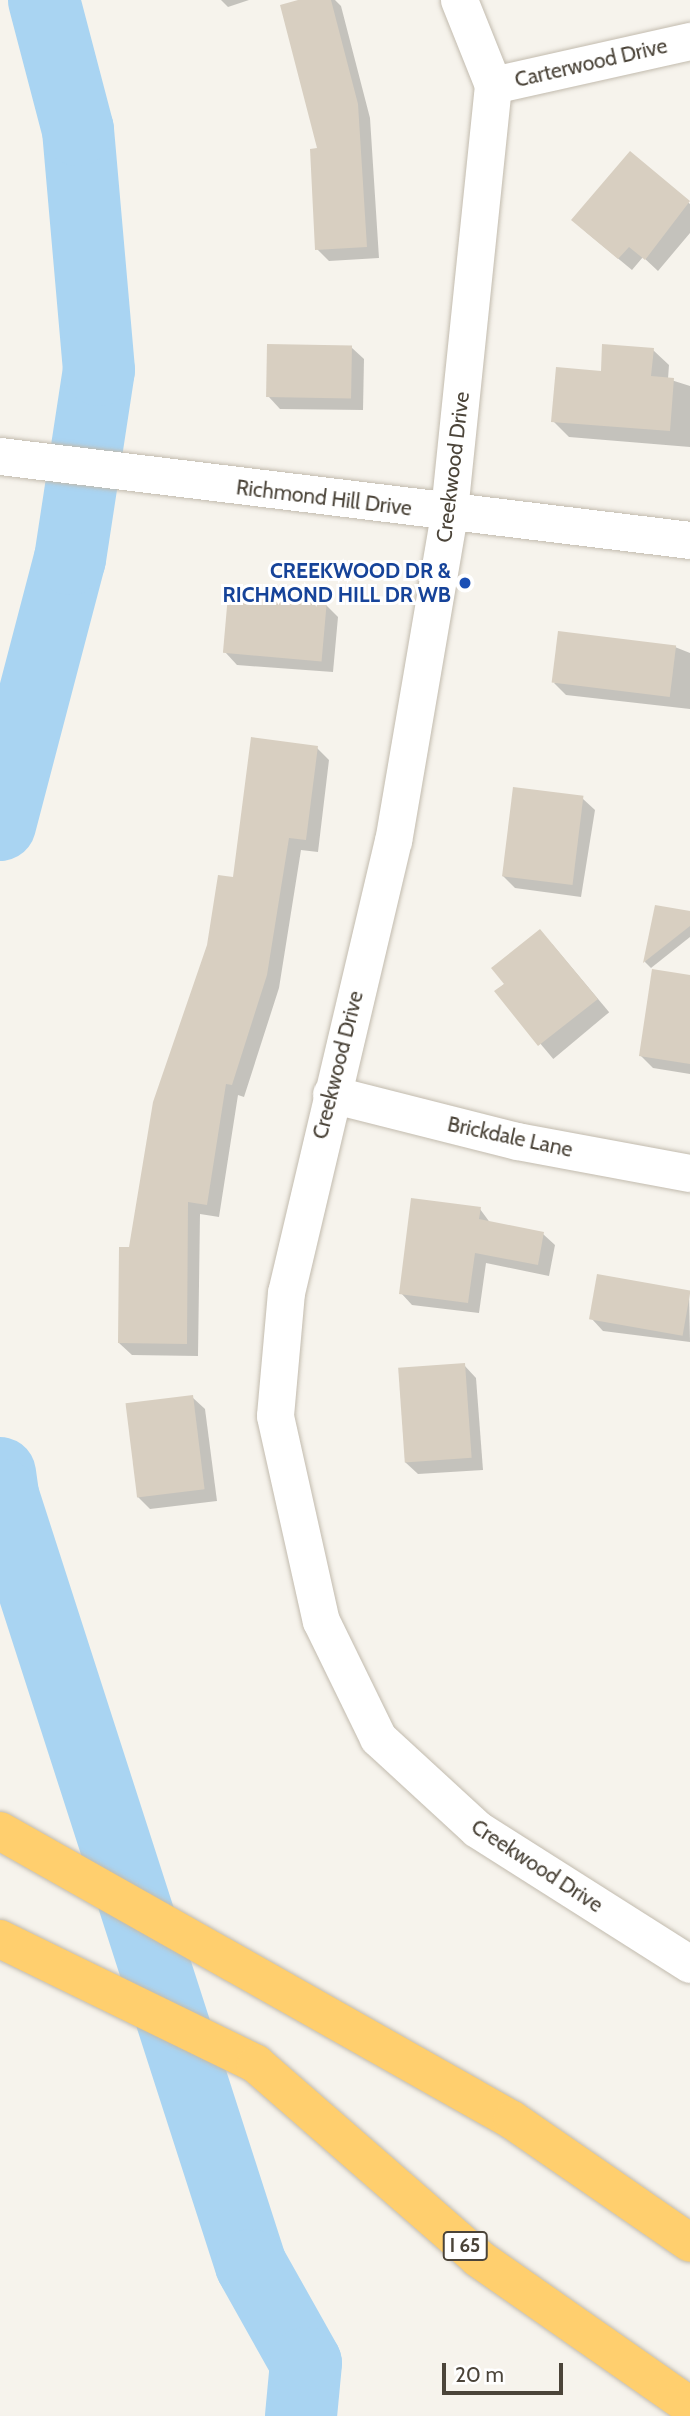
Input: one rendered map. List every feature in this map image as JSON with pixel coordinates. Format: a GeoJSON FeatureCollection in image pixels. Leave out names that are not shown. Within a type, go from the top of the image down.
{"type":"FeatureCollection","features":[{"type":"Feature","properties":{"kind":"highway"},"geometry":{"type":"LineString","coordinates":[[0,1831],[244,1965],[512,2119],[690,2244]]}},
{"type":"Feature","properties":{"kind":"highway","name":"I 65"},"geometry":{"type":"LineString","coordinates":[[0,1939],[256,2064],[478,2258],[690,2406]]}},
{"type":"Feature","properties":{"kind":"street","name":"Creekwood Drive"},"geometry":{"type":"LineString","coordinates":[[459,0],[493,85],[449,514],[393,840],[286,1292],[275,1416],[321,1621],[378,1738],[477,1829],[690,1964]]}},
{"type":"Feature","properties":{"kind":"street","name":"Carterwood Drive"},"geometry":{"type":"LineString","coordinates":[[493,85],[690,41]]}},
{"type":"Feature","properties":{"kind":"street","name":"Richmond Hill Drive"},"geometry":{"type":"LineString","coordinates":[[0,456],[449,514],[690,540]]}},
{"type":"Feature","properties":{"kind":"street","name":"Brickdale Lane"},"geometry":{"type":"LineString","coordinates":[[331,1094],[517,1141],[690,1173]]}},
{"type":"Feature","properties":{"kind":"building"},"geometry":{"type":"Polygon","coordinates":[[[298,0],[331,0],[358,104],[367,247],[315,250],[310,149],[317,148],[280,5],[298,0]]]}},
{"type":"Feature","properties":{"kind":"building"},"geometry":{"type":"Polygon","coordinates":[[[630,151],[690,201],[645,260],[629,247],[618,259],[571,220],[630,151]]]}},
{"type":"Feature","properties":{"kind":"building"},"geometry":{"type":"Polygon","coordinates":[[[267,344],[352,345],[351,398],[266,397],[267,344]]]}},
{"type":"Feature","properties":{"kind":"building"},"geometry":{"type":"Polygon","coordinates":[[[602,344],[654,348],[651,376],[674,378],[670,431],[551,422],[556,367],[601,371],[602,344]]]}},
{"type":"Feature","properties":{"kind":"building"},"geometry":{"type":"Polygon","coordinates":[[[228,595],[327,604],[322,661],[223,653],[228,595]]]}},
{"type":"Feature","properties":{"kind":"building"},"geometry":{"type":"Polygon","coordinates":[[[558,631],[676,646],[670,697],[552,683],[558,631]]]}},
{"type":"Feature","properties":{"kind":"building"},"geometry":{"type":"Polygon","coordinates":[[[251,737],[318,746],[306,840],[289,838],[267,975],[232,1085],[226,1084],[207,1205],[188,1202],[187,1344],[118,1343],[119,1247],[129,1247],[153,1102],[207,945],[218,875],[233,877],[251,737]]]}},
{"type":"Feature","properties":{"kind":"building"},"geometry":{"type":"Polygon","coordinates":[[[513,787],[583,796],[573,885],[502,876],[513,787]]]}},
{"type":"Feature","properties":{"kind":"building"},"geometry":{"type":"Polygon","coordinates":[[[655,905],[690,911],[690,926],[643,963],[655,905]]]}},
{"type":"Feature","properties":{"kind":"building"},"geometry":{"type":"Polygon","coordinates":[[[540,929],[598,999],[538,1046],[494,991],[504,984],[491,968],[540,929]]]}},
{"type":"Feature","properties":{"kind":"building"},"geometry":{"type":"Polygon","coordinates":[[[652,969],[690,975],[690,1064],[639,1056],[652,969]]]}},
{"type":"Feature","properties":{"kind":"building"},"geometry":{"type":"Polygon","coordinates":[[[411,1198],[481,1207],[479,1219],[544,1232],[538,1265],[475,1253],[468,1303],[399,1294],[411,1198]]]}},
{"type":"Feature","properties":{"kind":"building"},"geometry":{"type":"Polygon","coordinates":[[[597,1274],[690,1290],[683,1336],[589,1319],[597,1274]]]}},
{"type":"Feature","properties":{"kind":"building"},"geometry":{"type":"Polygon","coordinates":[[[465,1363],[472,1458],[405,1462],[398,1368],[465,1363]]]}},
{"type":"Feature","properties":{"kind":"building"},"geometry":{"type":"Polygon","coordinates":[[[193,1395],[205,1489],[137,1498],[126,1403],[193,1395]]]}},
{"type":"Feature","properties":{"kind":"waterway"},"geometry":{"type":"LineString","coordinates":[[0,825],[70,559],[99,370],[78,130],[44,0]]}},
{"type":"Feature","properties":{"kind":"waterway"},"geometry":{"type":"LineString","coordinates":[[0,1473],[3,1495],[251,2265],[306,2363],[301,2416]]}},
{"type":"Feature","properties":{"kind":"place","name":"CREEKWOOD DR & RICHMOND HILL DR WB"},"geometry":{"type":"Point","coordinates":[465,583]}}]}
